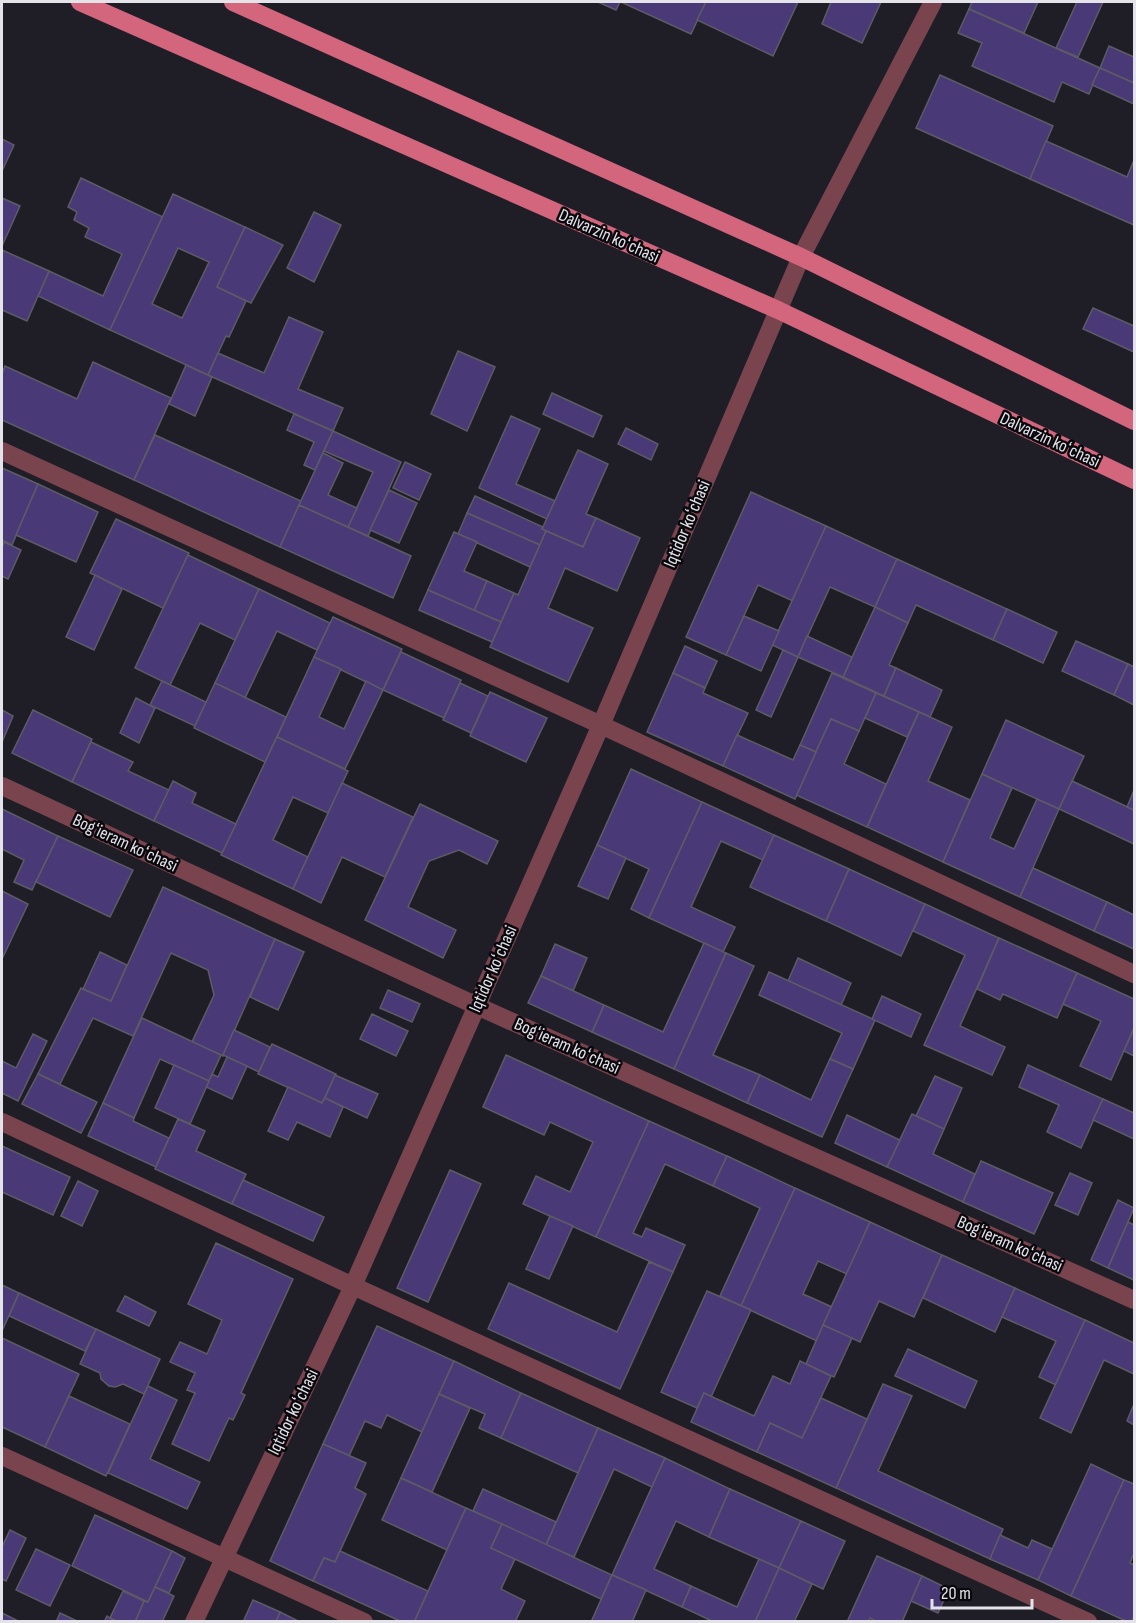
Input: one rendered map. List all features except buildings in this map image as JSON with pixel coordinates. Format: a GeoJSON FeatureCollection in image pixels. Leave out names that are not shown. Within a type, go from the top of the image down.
{"type":"FeatureCollection","features":[{"type":"Feature","properties":{"kind":"main road","name":"Dalvarzin koʻchasi"},"geometry":{"type":"LineString","coordinates":[[80,2],[778,310],[1134,480]]}},
{"type":"Feature","properties":{"kind":"main road"},"geometry":{"type":"LineString","coordinates":[[233,2],[801,257],[1134,420]]}},
{"type":"Feature","properties":{"kind":"street","name":"Iqtidor koʻchasi"},"geometry":{"type":"LineString","coordinates":[[194,1622],[353,1286],[602,725],[801,257],[933,2]]}},
{"type":"Feature","properties":{"kind":"street"},"geometry":{"type":"LineString","coordinates":[[2,451],[602,725],[1134,974]]}},
{"type":"Feature","properties":{"kind":"street","name":"Bogʻieram koʻchasi"},"geometry":{"type":"LineString","coordinates":[[2,786],[477,1006],[1134,1300]]}},
{"type":"Feature","properties":{"kind":"street"},"geometry":{"type":"LineString","coordinates":[[2,1122],[353,1286],[1088,1622]]}},
{"type":"Feature","properties":{"kind":"street"},"geometry":{"type":"LineString","coordinates":[[2,1456],[364,1622]]}}]}
